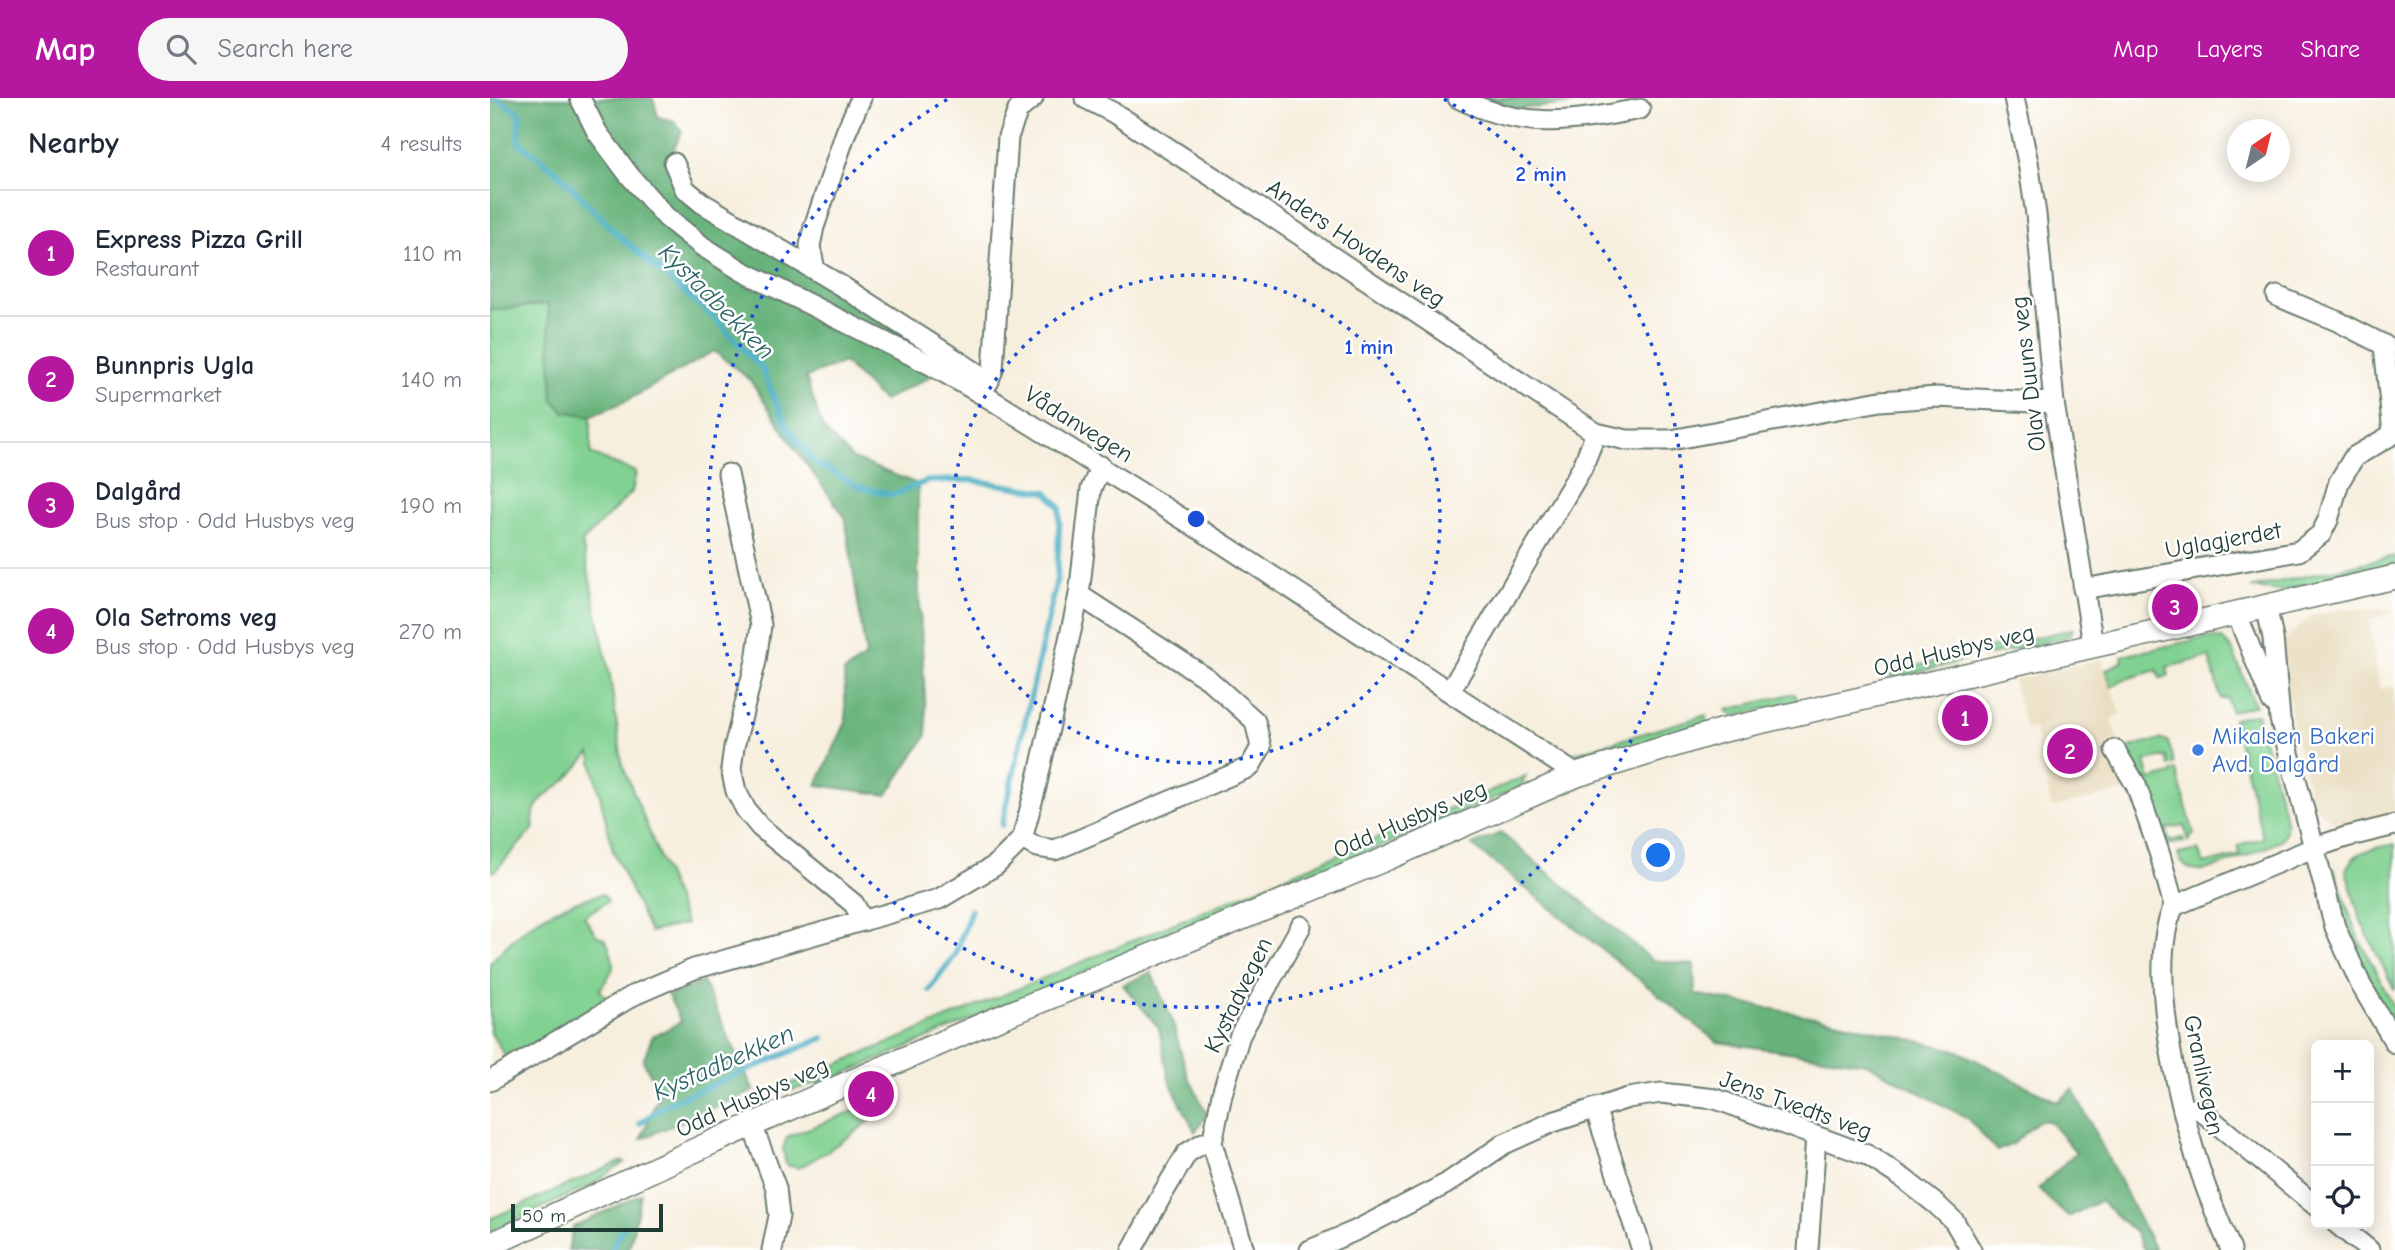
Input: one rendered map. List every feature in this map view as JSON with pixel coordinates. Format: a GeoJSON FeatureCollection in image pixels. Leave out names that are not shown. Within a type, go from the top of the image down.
{"type":"FeatureCollection","features":[{"type":"Feature","properties":{"kind":"street","name":"Vådanvegen"},"geometry":{"type":"LineString","coordinates":[[580,98],[597,132],[629,175],[666,217],[702,246],[741,271],[931,365],[985,387]]}},
{"type":"Feature","properties":{"kind":"street"},"geometry":{"type":"LineString","coordinates":[[815,270],[810,246],[814,227],[860,98]]}},
{"type":"Feature","properties":{"kind":"street"},"geometry":{"type":"LineString","coordinates":[[985,387],[993,370],[1008,137],[1018,110],[1032,98]]}},
{"type":"Feature","properties":{"kind":"street","name":"Anders Hovdens veg"},"geometry":{"type":"LineString","coordinates":[[1085,98],[1114,113],[1219,181],[1596,433],[1628,440],[1671,440],[1880,401],[1937,397],[2054,403]]}},
{"type":"Feature","properties":{"kind":"street"},"geometry":{"type":"LineString","coordinates":[[1458,98],[1483,110],[1507,117],[1539,121],[1579,121],[1640,109]]}},
{"type":"Feature","properties":{"kind":"street","name":"Olav Duuns veg"},"geometry":{"type":"LineString","coordinates":[[2014,98],[2036,214],[2054,403],[2093,645]]}},
{"type":"Feature","properties":{"kind":"street","name":"Vådanvegen"},"geometry":{"type":"LineString","coordinates":[[674,163],[685,189],[702,203],[815,270],[1101,466],[1577,775]]}},
{"type":"Feature","properties":{"kind":"street","name":"Uglagjerdet"},"geometry":{"type":"LineString","coordinates":[[2083,589],[2299,551],[2321,534],[2339,482],[2354,457],[2394,433],[2384,345],[2337,321],[2277,296]]}},
{"type":"Feature","properties":{"kind":"street"},"geometry":{"type":"LineString","coordinates":[[1450,691],[1582,468],[1596,433]]}},
{"type":"Feature","properties":{"kind":"street"},"geometry":{"type":"LineString","coordinates":[[490,1081],[658,983],[694,969],[939,899],[996,865],[1022,839],[1079,595],[1091,489],[1101,466]]}},
{"type":"Feature","properties":{"kind":"street"},"geometry":{"type":"LineString","coordinates":[[728,474],[761,625],[756,661],[734,747],[731,769],[736,791],[746,810],[760,827],[854,904],[863,921]]}},
{"type":"Feature","properties":{"kind":"street","name":"Odd Husbys veg"},"geometry":{"type":"LineString","coordinates":[[490,1245],[752,1125],[982,1025],[1388,859],[1577,775],[1720,731],[2395,577]]}},
{"type":"Feature","properties":{"kind":"street"},"geometry":{"type":"LineString","coordinates":[[1022,839],[1037,847],[1055,850],[1250,767],[1261,747],[1255,721],[1208,679],[1079,595]]}},
{"type":"Feature","properties":{"kind":"street"},"geometry":{"type":"LineString","coordinates":[[2266,605],[2273,638],[2280,719]]}},
{"type":"Feature","properties":{"kind":"street"},"geometry":{"type":"LineString","coordinates":[[2236,612],[2280,719],[2335,928],[2361,985],[2395,1044]]}},
{"type":"Feature","properties":{"kind":"street"},"geometry":{"type":"LineString","coordinates":[[2115,750],[2136,785],[2161,855],[2174,906],[2313,848],[2346,836],[2395,825]]}},
{"type":"Feature","properties":{"kind":"street","name":"Granlivegen"},"geometry":{"type":"LineString","coordinates":[[2174,906],[2162,944],[2169,1043],[2204,1183],[2231,1250]]}},
{"type":"Feature","properties":{"kind":"street","name":"Kystadvegen"},"geometry":{"type":"LineString","coordinates":[[1244,1250],[1212,1143],[1222,1094],[1240,1035],[1301,926]]}},
{"type":"Feature","properties":{"kind":"street","name":"Jens Tvedts veg"},"geometry":{"type":"LineString","coordinates":[[1310,1250],[1357,1230],[1446,1184],[1504,1144],[1553,1122],[1639,1096],[1661,1093],[1716,1099],[1867,1156],[1904,1179],[1954,1221],[1971,1250]]}},
{"type":"Feature","properties":{"kind":"street"},"geometry":{"type":"LineString","coordinates":[[1595,1108],[1642,1250]]}},
{"type":"Feature","properties":{"kind":"street"},"geometry":{"type":"LineString","coordinates":[[2184,1109],[2199,1109],[2311,1202]]}},
{"type":"Feature","properties":{"kind":"street"},"geometry":{"type":"LineString","coordinates":[[752,1125],[776,1188],[779,1216],[772,1250]]}},
{"type":"Feature","properties":{"kind":"street"},"geometry":{"type":"LineString","coordinates":[[1808,1250],[1816,1136]]}},
{"type":"Feature","properties":{"kind":"street"},"geometry":{"type":"LineString","coordinates":[[1132,1250],[1187,1153],[1203,1143],[1212,1143]]}},
{"type":"Feature","properties":{"kind":"street"},"geometry":{"type":"LineString","coordinates":[[2343,1229],[2369,1250]]}},
{"type":"Feature","properties":{"kind":"shaded area"},"geometry":{"type":"Polygon","coordinates":[[[2342,609],[2395,610],[2369,621],[2380,689],[2395,686],[2395,814],[2347,824],[2325,816],[2315,807],[2311,797],[2295,738],[2279,646],[2311,616],[2342,609]]]}},
{"type":"Feature","properties":{"kind":"shaded area"},"geometry":{"type":"Polygon","coordinates":[[[2101,659],[2121,714],[2112,718],[2118,739],[2143,787],[2052,808],[2034,728],[2025,729],[2013,680],[2101,659]]]}},
{"type":"Feature","properties":{"kind":"green space"},"geometry":{"type":"Polygon","coordinates":[[[490,98],[653,98],[658,117],[674,121],[682,131],[671,155],[687,201],[948,360],[930,377],[883,401],[844,362],[806,377],[823,429],[853,459],[918,484],[918,572],[927,735],[887,795],[817,785],[846,722],[844,672],[866,656],[845,517],[750,380],[714,351],[628,400],[591,416],[563,411],[553,399],[548,304],[490,310],[490,98]]]}},
{"type":"Feature","properties":{"kind":"green space"},"geometry":{"type":"Polygon","coordinates":[[[1482,98],[1602,98],[1593,102],[1509,110],[1482,98]]]}},
{"type":"Feature","properties":{"kind":"green space"},"geometry":{"type":"Polygon","coordinates":[[[548,304],[553,399],[563,411],[591,416],[591,454],[636,472],[632,492],[582,542],[610,676],[622,763],[686,924],[650,932],[613,851],[590,753],[567,779],[538,804],[533,818],[534,828],[494,872],[490,869],[490,310],[548,304]]]}},
{"type":"Feature","properties":{"kind":"green space"},"geometry":{"type":"Polygon","coordinates":[[[2395,556],[2395,566],[2282,591],[2251,588],[2395,556]]]}},
{"type":"Feature","properties":{"kind":"green space"},"geometry":{"type":"Polygon","coordinates":[[[2073,629],[2070,636],[1991,655],[1983,652],[1984,649],[2073,629]]]}},
{"type":"Feature","properties":{"kind":"green space"},"geometry":{"type":"Polygon","coordinates":[[[2208,637],[2222,639],[2232,649],[2255,705],[2231,712],[2227,698],[2221,699],[2209,657],[2167,667],[2169,676],[2160,678],[2157,670],[2122,680],[2112,687],[2106,670],[2123,661],[2122,656],[2208,637]]]}},
{"type":"Feature","properties":{"kind":"green space"},"geometry":{"type":"Polygon","coordinates":[[[1964,655],[1966,658],[1956,663],[1896,677],[1890,676],[1890,672],[1964,655]]]}},
{"type":"Feature","properties":{"kind":"green space"},"geometry":{"type":"Polygon","coordinates":[[[1795,694],[1798,700],[1736,716],[1727,710],[1795,694]]]}},
{"type":"Feature","properties":{"kind":"green space"},"geometry":{"type":"Polygon","coordinates":[[[2257,714],[2286,820],[2285,833],[2280,840],[2239,859],[2204,870],[2188,868],[2178,854],[2198,850],[2204,864],[2240,855],[2238,845],[2263,838],[2233,719],[2257,714]]]}},
{"type":"Feature","properties":{"kind":"green space"},"geometry":{"type":"Polygon","coordinates":[[[1706,715],[1704,723],[1638,744],[1601,753],[1576,753],[1706,715]]]}},
{"type":"Feature","properties":{"kind":"green space"},"geometry":{"type":"Polygon","coordinates":[[[2162,739],[2168,741],[2175,764],[2169,766],[2167,757],[2145,761],[2150,780],[2172,774],[2172,771],[2176,770],[2194,834],[2188,841],[2184,825],[2167,829],[2169,841],[2183,838],[2184,842],[2166,845],[2128,750],[2162,739]]]}},
{"type":"Feature","properties":{"kind":"green space"},"geometry":{"type":"Polygon","coordinates":[[[1526,776],[1521,787],[837,1077],[786,1092],[788,1085],[1526,776]]]}},
{"type":"Feature","properties":{"kind":"green space"},"geometry":{"type":"Polygon","coordinates":[[[1501,833],[1652,960],[1694,965],[1695,994],[1835,1021],[1956,1050],[2058,1102],[2073,1089],[2155,1250],[2144,1250],[2136,1233],[2100,1201],[2068,1217],[2038,1189],[2076,1152],[2049,1121],[2038,1121],[2013,1144],[1997,1151],[1967,1118],[1866,1063],[1717,1042],[1472,845],[1501,833]]]}},
{"type":"Feature","properties":{"kind":"green space"},"geometry":{"type":"Polygon","coordinates":[[[2395,844],[2395,991],[2360,919],[2346,870],[2360,854],[2395,844]]]}},
{"type":"Feature","properties":{"kind":"green space"},"geometry":{"type":"Polygon","coordinates":[[[2334,869],[2357,935],[2395,1009],[2395,1027],[2375,994],[2345,933],[2329,875],[2334,869]]]}},
{"type":"Feature","properties":{"kind":"green space"},"geometry":{"type":"Polygon","coordinates":[[[603,894],[608,901],[584,916],[596,935],[606,940],[612,957],[612,971],[600,990],[607,999],[508,1060],[490,1032],[490,963],[540,918],[569,904],[603,894]]]}},
{"type":"Feature","properties":{"kind":"green space"},"geometry":{"type":"Polygon","coordinates":[[[1151,972],[1172,1020],[1187,1074],[1207,1114],[1195,1132],[1169,1080],[1159,1028],[1123,985],[1151,972]]]}},
{"type":"Feature","properties":{"kind":"green space"},"geometry":{"type":"Polygon","coordinates":[[[703,982],[754,1091],[641,1139],[660,1092],[643,1061],[652,1037],[681,1022],[668,995],[703,982]]]}},
{"type":"Feature","properties":{"kind":"green space"},"geometry":{"type":"Polygon","coordinates":[[[889,1099],[876,1116],[834,1147],[798,1168],[786,1165],[783,1149],[787,1137],[889,1099]]]}},
{"type":"Feature","properties":{"kind":"green space"},"geometry":{"type":"Polygon","coordinates":[[[625,1162],[587,1187],[490,1232],[490,1219],[625,1162]]]}},
{"type":"Feature","properties":{"kind":"green space"},"geometry":{"type":"Polygon","coordinates":[[[641,1194],[629,1250],[568,1250],[573,1227],[641,1194]]]}},
{"type":"Feature","properties":{"kind":"waterway","name":"Kystadbekken"},"geometry":{"type":"LineString","coordinates":[[495,98],[520,113],[518,142],[556,171],[618,235],[713,317],[761,367],[787,427],[813,461],[859,487],[893,495],[927,481],[971,480],[1047,492],[1060,507],[1057,578],[1002,825]]}},
{"type":"Feature","properties":{"kind":"waterway","name":"Kystadbekken"},"geometry":{"type":"LineString","coordinates":[[929,990],[955,955],[971,910]]}},
{"type":"Feature","properties":{"kind":"waterway","name":"Kystadbekken"},"geometry":{"type":"LineString","coordinates":[[640,1123],[667,1104],[823,1038]]}},
{"type":"Feature","properties":{"kind":"waterway","name":"Kystadbekken"},"geometry":{"type":"LineString","coordinates":[[612,1250],[623,1227]]}},
{"type":"Feature","properties":{"kind":"place","name":"Dalgård"},"geometry":{"type":"Point","coordinates":[2175,607]}},
{"type":"Feature","properties":{"kind":"place","name":"Express Pizza Grill"},"geometry":{"type":"Point","coordinates":[1965,718]}},
{"type":"Feature","properties":{"kind":"place","name":"Mikalsen Bakeri Avd. Dalgård"},"geometry":{"type":"Point","coordinates":[2198,750]}},
{"type":"Feature","properties":{"kind":"place","name":"Bunnpris Ugla"},"geometry":{"type":"Point","coordinates":[2070,751]}},
{"type":"Feature","properties":{"kind":"place","name":"Ola Setroms veg"},"geometry":{"type":"Point","coordinates":[871,1094]}}]}
